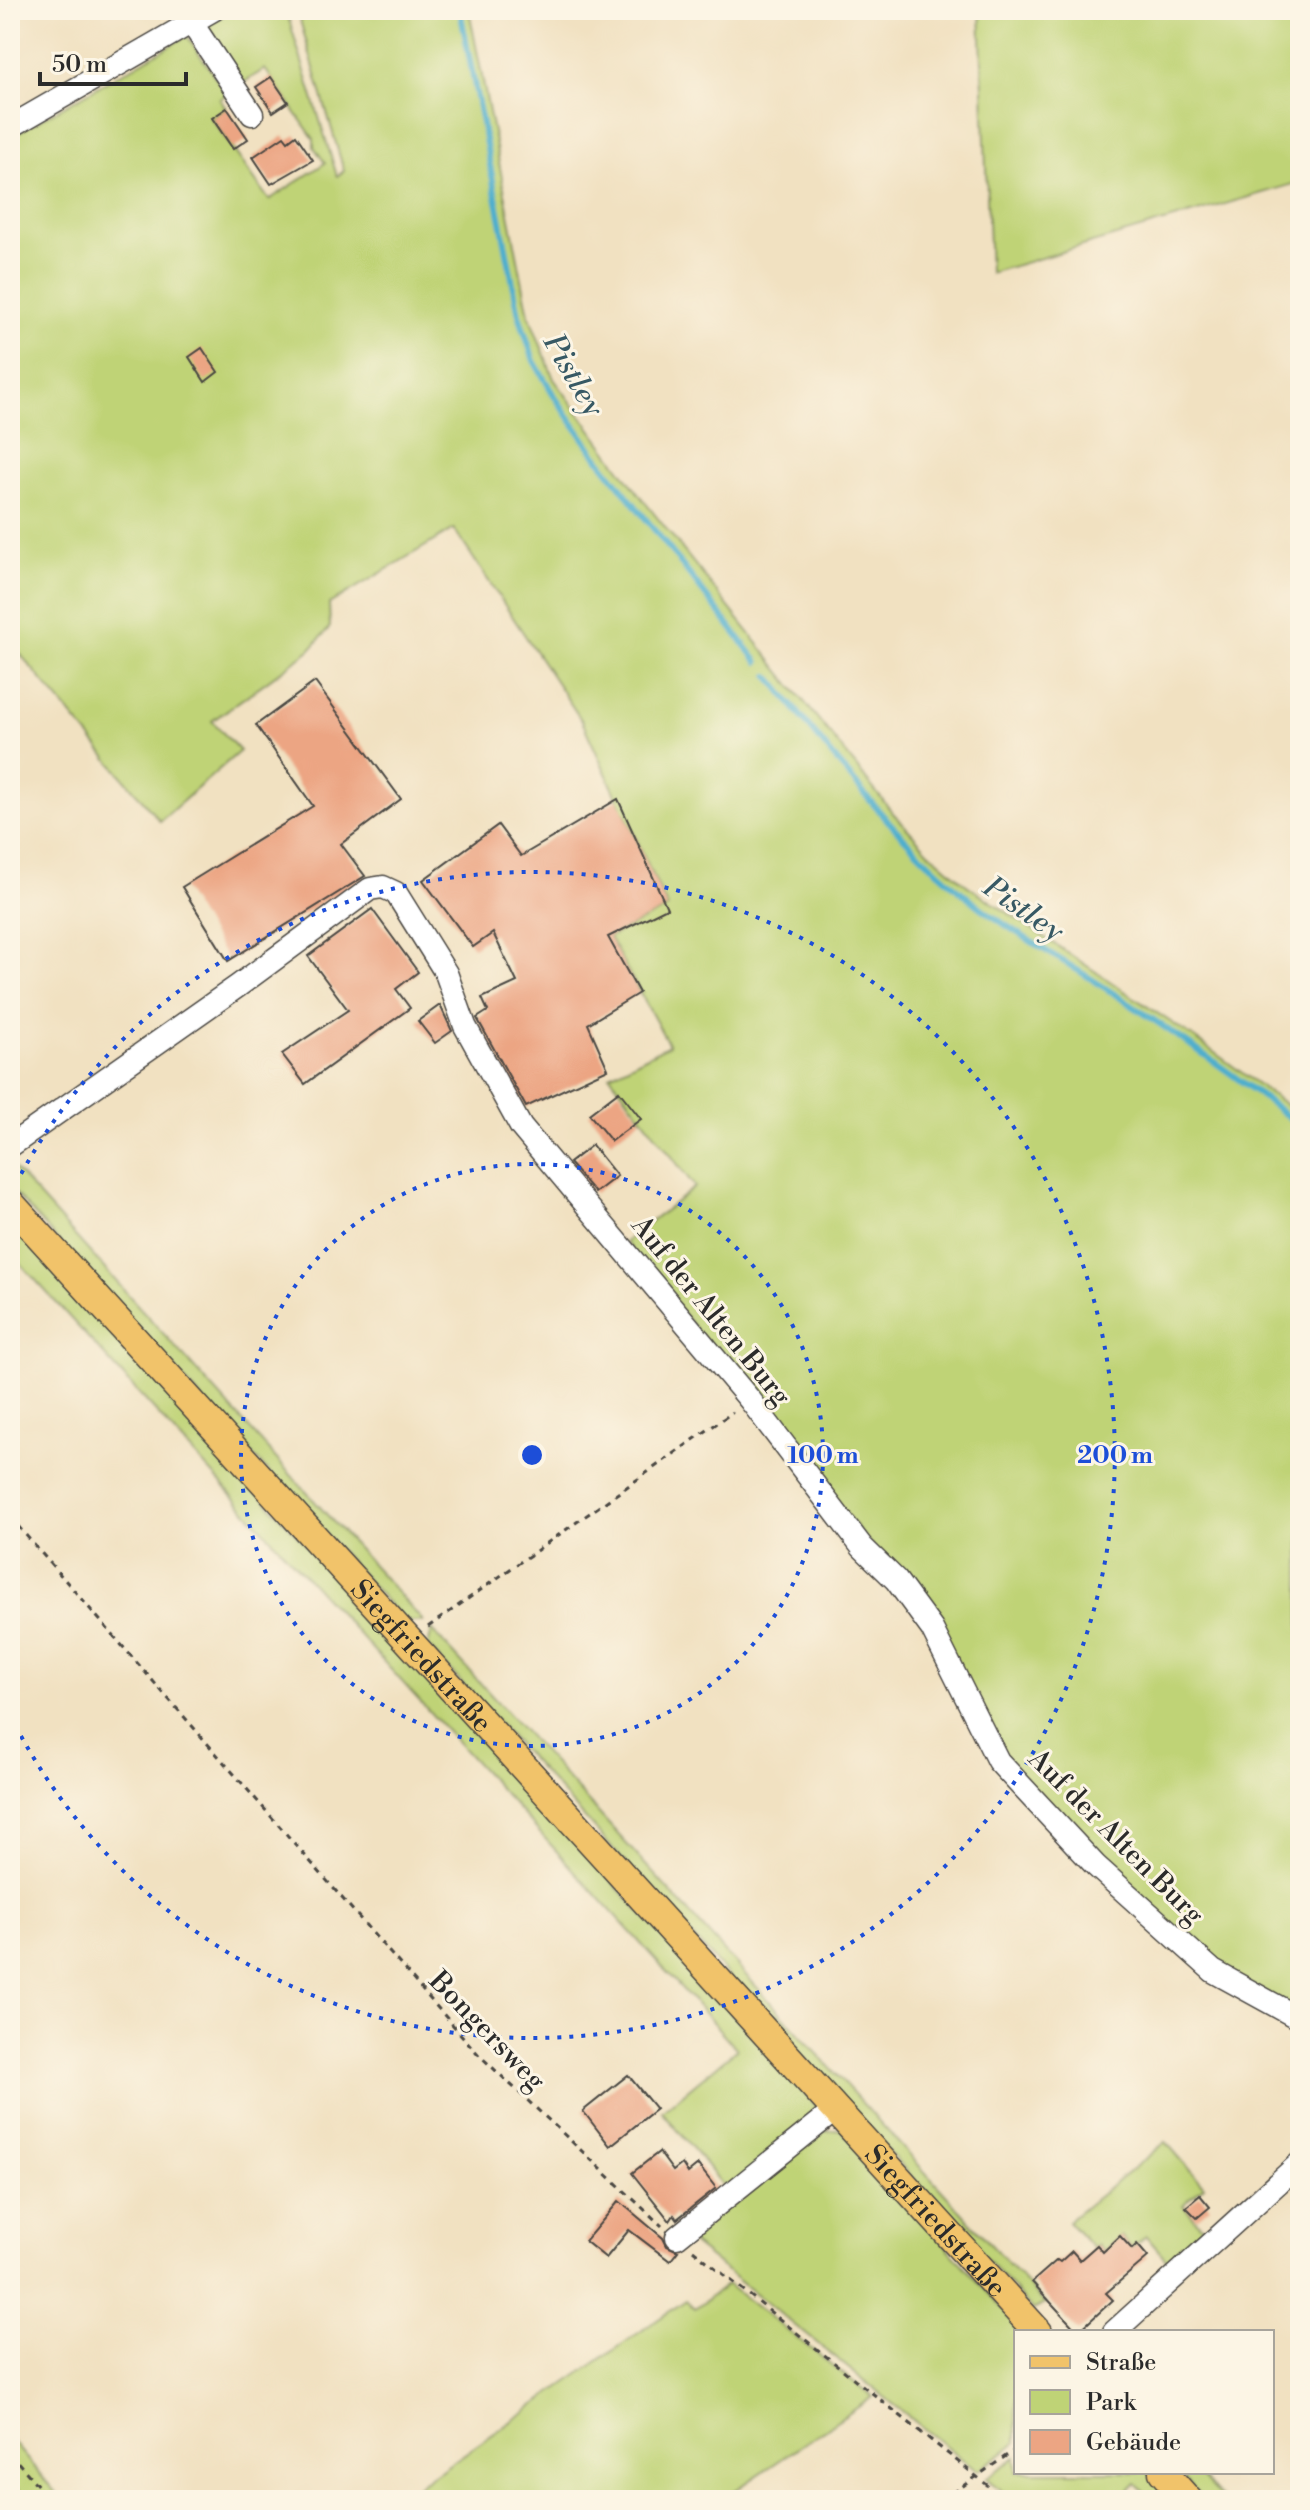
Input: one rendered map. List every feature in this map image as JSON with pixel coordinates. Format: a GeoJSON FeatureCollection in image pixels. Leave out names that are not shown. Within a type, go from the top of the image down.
{"type":"FeatureCollection","features":[{"type":"Feature","properties":{"kind":"main road","name":"Siegfriedstraße"},"geometry":{"type":"LineString","coordinates":[[10,1203],[1036,2330]]}},
{"type":"Feature","properties":{"kind":"main road"},"geometry":{"type":"LineString","coordinates":[[1165,2474],[1188,2500]]}},
{"type":"Feature","properties":{"kind":"street"},"geometry":{"type":"LineString","coordinates":[[10,127],[213,10]]}},
{"type":"Feature","properties":{"kind":"street"},"geometry":{"type":"LineString","coordinates":[[191,22],[252,114]]}},
{"type":"Feature","properties":{"kind":"street","name":"Auf der Alten Burg"},"geometry":{"type":"LineString","coordinates":[[10,1146],[370,889],[383,887],[396,893],[446,973],[465,1026],[521,1127],[750,1400],[862,1547],[896,1580],[932,1629],[998,1761],[1096,1866],[1213,1971],[1300,2019]]}},
{"type":"Feature","properties":{"kind":"street"},"geometry":{"type":"LineString","coordinates":[[677,2237],[834,2111]]}},
{"type":"Feature","properties":{"kind":"street"},"geometry":{"type":"LineString","coordinates":[[1116,2330],[1300,2163]]}},
{"type":"Feature","properties":{"kind":"path"},"geometry":{"type":"LineString","coordinates":[[409,1640],[750,1400]]}},
{"type":"Feature","properties":{"kind":"path","name":"Bongersweg"},"geometry":{"type":"LineString","coordinates":[[10,1517],[478,2054],[657,2223],[1006,2500]]}},
{"type":"Feature","properties":{"kind":"path"},"geometry":{"type":"LineString","coordinates":[[943,2500],[1014,2450]]}},
{"type":"Feature","properties":{"kind":"path"},"geometry":{"type":"LineString","coordinates":[[10,2453],[50,2500]]}},
{"type":"Feature","properties":{"kind":"green space"},"geometry":{"type":"Polygon","coordinates":[[[233,10],[286,10],[337,176],[344,171],[297,10],[469,10],[529,315],[554,379],[644,501],[893,813],[928,851],[968,886],[1193,1037],[1300,1115],[1300,2013],[1217,1967],[1162,1921],[1004,1759],[937,1627],[625,1242],[695,1187],[610,1075],[669,1045],[609,937],[668,908],[582,721],[454,529],[329,604],[330,627],[310,650],[212,721],[240,751],[160,821],[10,642],[10,137],[187,36],[227,94],[220,99],[226,108],[211,118],[269,200],[325,163],[314,147],[314,139],[265,69],[243,83],[204,26],[233,10]]]}},
{"type":"Feature","properties":{"kind":"green space"},"geometry":{"type":"Polygon","coordinates":[[[980,10],[1300,10],[1300,182],[990,273],[980,10]]]}},
{"type":"Feature","properties":{"kind":"green space"},"geometry":{"type":"Polygon","coordinates":[[[10,1164],[423,1621],[406,1623],[10,1188],[10,1164]]]}},
{"type":"Feature","properties":{"kind":"green space"},"geometry":{"type":"Polygon","coordinates":[[[10,1219],[818,2108],[807,2126],[726,2189],[662,2111],[737,2049],[10,1252],[10,1219]]]}},
{"type":"Feature","properties":{"kind":"green space"},"geometry":{"type":"Polygon","coordinates":[[[432,1630],[1045,2304],[1033,2310],[428,1646],[432,1630]]]}},
{"type":"Feature","properties":{"kind":"green space"},"geometry":{"type":"Polygon","coordinates":[[[841,2129],[1021,2330],[1014,2330],[1014,2444],[977,2471],[693,2244],[693,2229],[814,2133],[841,2129]]]}},
{"type":"Feature","properties":{"kind":"green space"},"geometry":{"type":"Polygon","coordinates":[[[1166,2142],[1204,2186],[1183,2205],[1209,2235],[1173,2267],[1146,2236],[1131,2248],[1121,2236],[1103,2251],[1097,2244],[1092,2248],[1068,2221],[1166,2142]]]}},
{"type":"Feature","properties":{"kind":"green space"},"geometry":{"type":"Polygon","coordinates":[[[727,2284],[873,2397],[721,2500],[398,2500],[686,2300],[695,2309],[727,2284]]]}},
{"type":"Feature","properties":{"kind":"green space"},"geometry":{"type":"Polygon","coordinates":[[[10,2439],[62,2500],[27,2500],[10,2480],[10,2439]]]}},
{"type":"Feature","properties":{"kind":"green space"},"geometry":{"type":"Polygon","coordinates":[[[1014,2458],[1014,2474],[1152,2474],[1175,2500],[1152,2500],[1136,2483],[1124,2500],[1013,2500],[986,2478],[1014,2458]]]}},
{"type":"Feature","properties":{"kind":"green space"},"geometry":{"type":"Polygon","coordinates":[[[1181,2474],[1200,2474],[1223,2500],[1204,2500],[1181,2474]]]}},
{"type":"Feature","properties":{"kind":"building"},"geometry":{"type":"Polygon","coordinates":[[[271,77],[288,102],[273,112],[256,87],[271,77]]]}},
{"type":"Feature","properties":{"kind":"building"},"geometry":{"type":"Polygon","coordinates":[[[227,108],[248,139],[233,149],[212,118],[227,108]]]}},
{"type":"Feature","properties":{"kind":"building"},"geometry":{"type":"Polygon","coordinates":[[[296,135],[313,160],[271,184],[253,157],[284,136],[288,141],[296,135]]]}},
{"type":"Feature","properties":{"kind":"building"},"geometry":{"type":"Polygon","coordinates":[[[202,348],[218,372],[205,382],[189,357],[202,348]]]}},
{"type":"Feature","properties":{"kind":"building"},"geometry":{"type":"Polygon","coordinates":[[[315,682],[401,799],[341,844],[365,876],[228,961],[182,887],[313,806],[256,725],[315,682]]]}},
{"type":"Feature","properties":{"kind":"building"},"geometry":{"type":"Polygon","coordinates":[[[618,799],[667,908],[608,937],[639,993],[588,1024],[608,1069],[526,1107],[477,1018],[488,1011],[482,998],[517,982],[493,933],[473,947],[423,880],[498,825],[521,856],[618,799]]]}},
{"type":"Feature","properties":{"kind":"building"},"geometry":{"type":"Polygon","coordinates":[[[372,909],[418,972],[396,989],[410,1008],[305,1084],[282,1054],[348,1010],[308,956],[372,909]]]}},
{"type":"Feature","properties":{"kind":"building"},"geometry":{"type":"Polygon","coordinates":[[[440,1005],[452,1031],[435,1043],[418,1021],[440,1005]]]}},
{"type":"Feature","properties":{"kind":"building"},"geometry":{"type":"Polygon","coordinates":[[[619,1091],[641,1119],[611,1141],[589,1114],[619,1091]]]}},
{"type":"Feature","properties":{"kind":"building"},"geometry":{"type":"Polygon","coordinates":[[[592,1145],[617,1176],[595,1193],[569,1163],[592,1145]]]}},
{"type":"Feature","properties":{"kind":"building"},"geometry":{"type":"Polygon","coordinates":[[[628,2075],[656,2109],[610,2146],[583,2111],[628,2075]]]}},
{"type":"Feature","properties":{"kind":"building"},"geometry":{"type":"Polygon","coordinates":[[[659,2152],[673,2171],[682,2164],[688,2173],[698,2165],[716,2188],[677,2219],[674,2215],[670,2221],[632,2173],[659,2152]]]}},
{"type":"Feature","properties":{"kind":"building"},"geometry":{"type":"Polygon","coordinates":[[[1200,2195],[1210,2207],[1197,2218],[1186,2207],[1200,2195]]]}},
{"type":"Feature","properties":{"kind":"building"},"geometry":{"type":"Polygon","coordinates":[[[619,2201],[663,2238],[667,2246],[678,2251],[670,2261],[629,2230],[606,2258],[585,2241],[619,2201]]]}},
{"type":"Feature","properties":{"kind":"building"},"geometry":{"type":"Polygon","coordinates":[[[1120,2236],[1132,2249],[1137,2244],[1148,2257],[1106,2293],[1113,2300],[1080,2330],[1076,2330],[1032,2282],[1072,2251],[1080,2260],[1097,2245],[1103,2252],[1120,2236]]]}},
{"type":"Feature","properties":{"kind":"waterway","name":"Pistley"},"geometry":{"type":"LineString","coordinates":[[460,10],[519,315],[534,361],[594,453],[758,662]]}},
{"type":"Feature","properties":{"kind":"waterway","name":"Pistley"},"geometry":{"type":"LineString","coordinates":[[769,676],[883,815],[959,890],[1009,927],[1174,1034],[1300,1126]]}}]}
